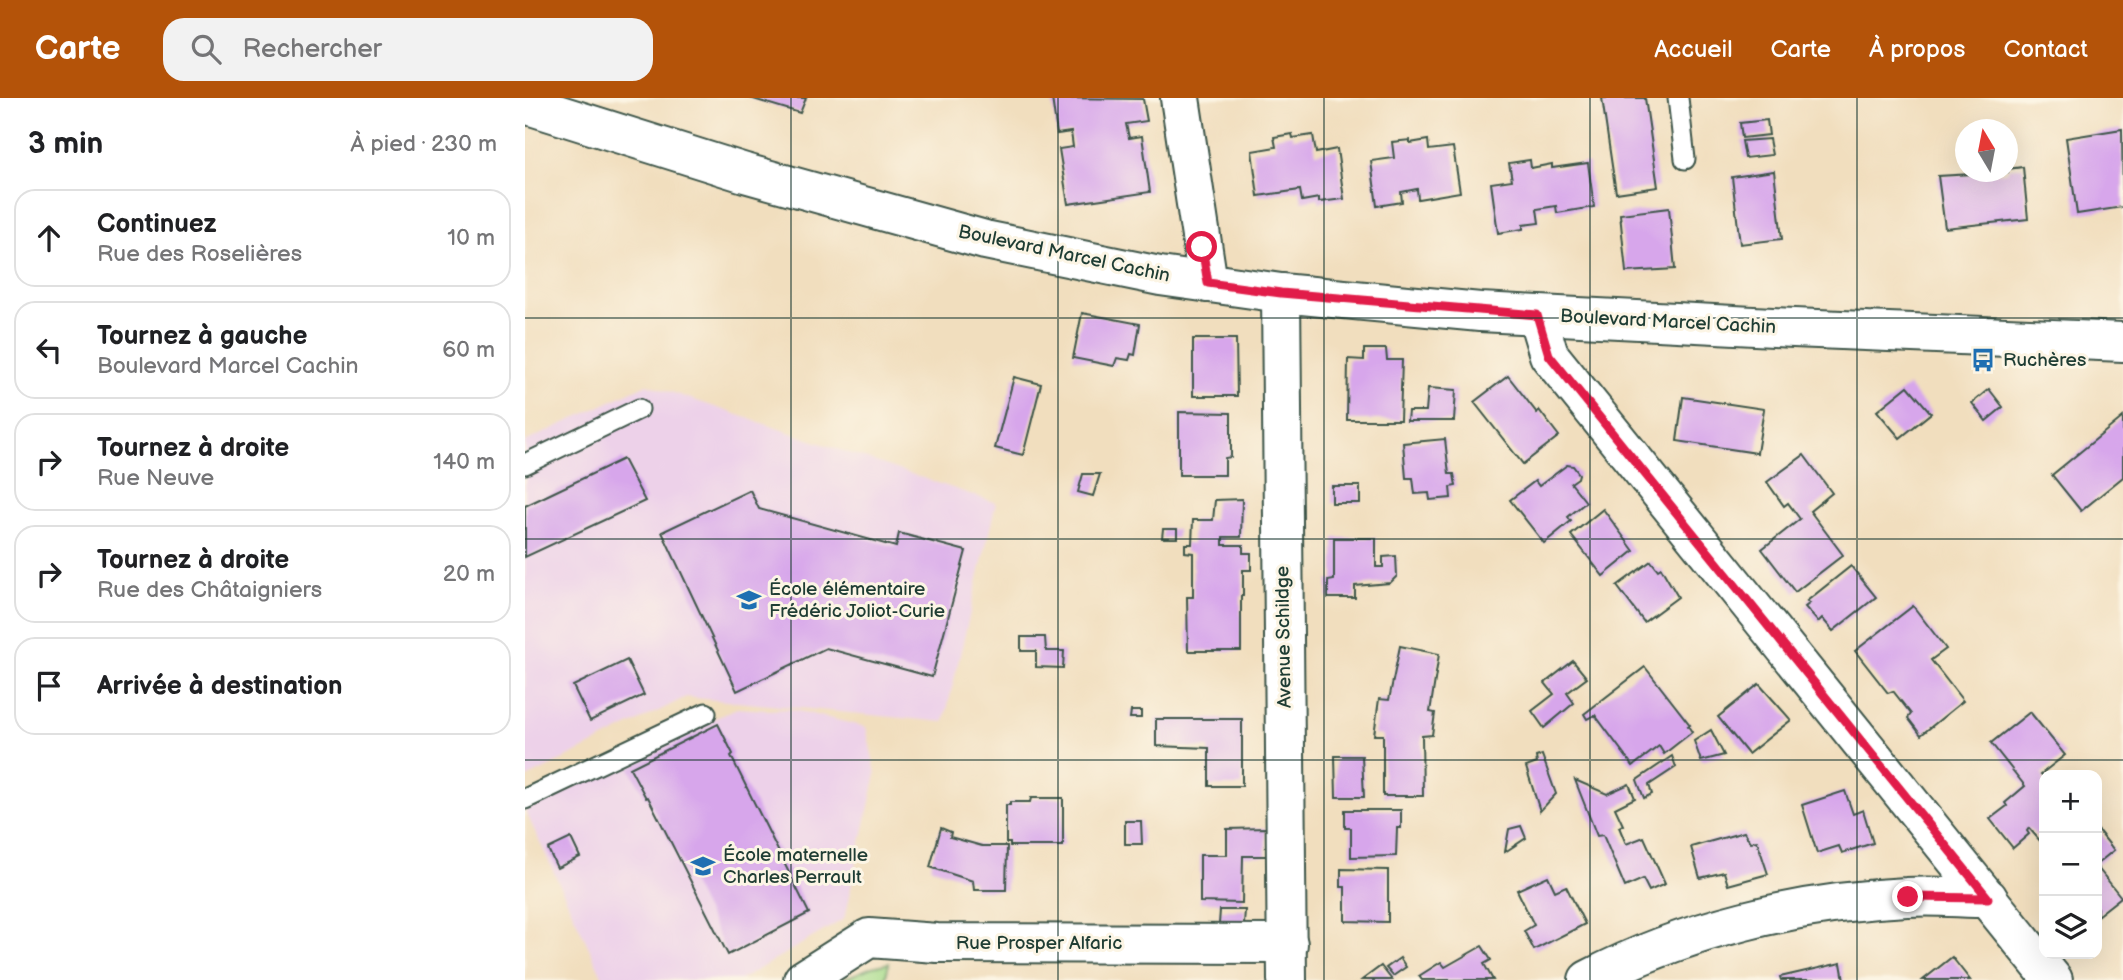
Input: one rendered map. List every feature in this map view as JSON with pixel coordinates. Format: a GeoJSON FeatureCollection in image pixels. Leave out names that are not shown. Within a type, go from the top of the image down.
{"type":"FeatureCollection","features":[{"type":"Feature","properties":{"kind":"street"},"geometry":{"type":"LineString","coordinates":[[1180,98],[1208,283]]}},
{"type":"Feature","properties":{"kind":"street","name":"Boulevard Marcel Cachin"},"geometry":{"type":"LineString","coordinates":[[525,104],[745,173],[985,240],[1160,276],[1281,293],[1537,315],[2123,342]]}},
{"type":"Feature","properties":{"kind":"street","name":"Avenue Schildge"},"geometry":{"type":"LineString","coordinates":[[1281,293],[1287,962]]}},
{"type":"Feature","properties":{"kind":"street"},"geometry":{"type":"LineString","coordinates":[[1537,315],[1549,355],[2053,980]]}},
{"type":"Feature","properties":{"kind":"street"},"geometry":{"type":"LineString","coordinates":[[1608,975],[1719,929],[1776,913],[1908,897],[1988,898]]}},
{"type":"Feature","properties":{"kind":"street","name":"Rue Prosper Alfaric"},"geometry":{"type":"LineString","coordinates":[[803,980],[869,938],[1287,962]]}},
{"type":"Feature","properties":{"kind":"lane"},"geometry":{"type":"LineString","coordinates":[[1678,98],[1685,159]]}},
{"type":"Feature","properties":{"kind":"lane"},"geometry":{"type":"LineString","coordinates":[[525,464],[639,409]]}},
{"type":"Feature","properties":{"kind":"lane"},"geometry":{"type":"LineString","coordinates":[[525,799],[706,713]]}},
{"type":"Feature","properties":{"kind":"shaded area","name":"École élémentaire Frédéric Joliot-Curie"},"geometry":{"type":"Polygon","coordinates":[[[647,384],[996,503],[944,722],[686,697],[525,779],[525,442],[647,384]]]}},
{"type":"Feature","properties":{"kind":"shaded area","name":"École maternelle Charles Perrault"},"geometry":{"type":"Polygon","coordinates":[[[737,708],[790,709],[866,727],[876,774],[844,919],[740,980],[604,980],[525,810],[737,708]]]}},
{"type":"Feature","properties":{"kind":"green space"},"geometry":{"type":"Polygon","coordinates":[[[889,963],[885,980],[841,980],[872,967],[889,963]]]}},
{"type":"Feature","properties":{"kind":"building"},"geometry":{"type":"Polygon","coordinates":[[[750,98],[806,98],[800,113],[750,98]]]}},
{"type":"Feature","properties":{"kind":"building"},"geometry":{"type":"Polygon","coordinates":[[[1052,98],[1143,99],[1147,121],[1126,124],[1129,138],[1142,136],[1150,192],[1068,204],[1059,149],[1073,147],[1071,132],[1057,134],[1052,98]]]}},
{"type":"Feature","properties":{"kind":"building"},"geometry":{"type":"Polygon","coordinates":[[[1602,98],[1645,98],[1658,187],[1616,193],[1602,98]]]}},
{"type":"Feature","properties":{"kind":"building"},"geometry":{"type":"Polygon","coordinates":[[[1767,120],[1769,135],[1742,138],[1740,123],[1767,120]]]}},
{"type":"Feature","properties":{"kind":"building"},"geometry":{"type":"Polygon","coordinates":[[[2122,129],[2123,207],[2077,214],[2066,138],[2122,129]]]}},
{"type":"Feature","properties":{"kind":"building"},"geometry":{"type":"Polygon","coordinates":[[[1292,134],[1293,138],[1313,135],[1316,153],[1337,149],[1344,199],[1319,202],[1319,198],[1302,201],[1300,190],[1258,196],[1252,151],[1276,147],[1274,137],[1292,134]]]}},
{"type":"Feature","properties":{"kind":"building"},"geometry":{"type":"Polygon","coordinates":[[[1769,139],[1772,155],[1745,158],[1742,141],[1769,139]]]}},
{"type":"Feature","properties":{"kind":"building"},"geometry":{"type":"Polygon","coordinates":[[[1410,140],[1410,143],[1428,140],[1429,150],[1453,147],[1460,192],[1418,199],[1417,189],[1401,192],[1402,202],[1377,206],[1371,161],[1394,158],[1392,142],[1410,140]]]}},
{"type":"Feature","properties":{"kind":"building"},"geometry":{"type":"Polygon","coordinates":[[[1530,160],[1531,168],[1552,164],[1552,168],[1588,163],[1594,207],[1557,213],[1556,206],[1537,209],[1539,223],[1498,233],[1491,183],[1512,180],[1509,163],[1530,160]]]}},
{"type":"Feature","properties":{"kind":"building"},"geometry":{"type":"Polygon","coordinates":[[[2023,167],[2028,219],[1945,228],[1938,176],[1955,175],[1955,182],[2018,182],[2018,168],[2023,167]]]}},
{"type":"Feature","properties":{"kind":"building"},"geometry":{"type":"Polygon","coordinates":[[[1774,171],[1782,239],[1740,244],[1732,177],[1774,171]]]}},
{"type":"Feature","properties":{"kind":"building"},"geometry":{"type":"Polygon","coordinates":[[[1669,208],[1675,269],[1626,272],[1620,214],[1669,208]]]}},
{"type":"Feature","properties":{"kind":"building"},"geometry":{"type":"Polygon","coordinates":[[[1082,313],[1140,324],[1135,355],[1131,354],[1129,360],[1117,358],[1114,366],[1073,358],[1082,313]]]}},
{"type":"Feature","properties":{"kind":"building"},"geometry":{"type":"Polygon","coordinates":[[[1193,339],[1236,339],[1237,396],[1193,396],[1193,339]]]}},
{"type":"Feature","properties":{"kind":"building"},"geometry":{"type":"Polygon","coordinates":[[[1364,349],[1386,349],[1387,360],[1402,360],[1400,420],[1347,420],[1348,359],[1364,360],[1364,349]]]}},
{"type":"Feature","properties":{"kind":"building"},"geometry":{"type":"Polygon","coordinates":[[[1508,376],[1559,436],[1523,464],[1474,402],[1508,376]]]}},
{"type":"Feature","properties":{"kind":"building"},"geometry":{"type":"Polygon","coordinates":[[[1014,377],[1041,384],[1023,455],[995,448],[1014,377]]]}},
{"type":"Feature","properties":{"kind":"building"},"geometry":{"type":"Polygon","coordinates":[[[1908,386],[1931,413],[1900,438],[1877,411],[1908,386]]]}},
{"type":"Feature","properties":{"kind":"building"},"geometry":{"type":"Polygon","coordinates":[[[1428,388],[1456,390],[1454,421],[1407,421],[1408,411],[1426,411],[1428,388]]]}},
{"type":"Feature","properties":{"kind":"building"},"geometry":{"type":"Polygon","coordinates":[[[1989,389],[2003,407],[1986,421],[1972,403],[1989,389]]]}},
{"type":"Feature","properties":{"kind":"building"},"geometry":{"type":"Polygon","coordinates":[[[1683,397],[1764,409],[1757,453],[1677,441],[1683,397]]]}},
{"type":"Feature","properties":{"kind":"building"},"geometry":{"type":"Polygon","coordinates":[[[1179,412],[1231,413],[1231,457],[1225,458],[1225,475],[1179,475],[1179,412]]]}},
{"type":"Feature","properties":{"kind":"building"},"geometry":{"type":"Polygon","coordinates":[[[2123,417],[2123,477],[2081,511],[2052,475],[2123,417]]]}},
{"type":"Feature","properties":{"kind":"building"},"geometry":{"type":"Polygon","coordinates":[[[1445,439],[1449,474],[1454,474],[1456,486],[1450,487],[1451,498],[1430,500],[1429,493],[1415,494],[1413,478],[1406,478],[1403,443],[1445,439]]]}},
{"type":"Feature","properties":{"kind":"building"},"geometry":{"type":"Polygon","coordinates":[[[1804,455],[1832,493],[1810,511],[1843,555],[1795,592],[1762,549],[1800,519],[1788,503],[1784,506],[1767,482],[1804,455]]]}},
{"type":"Feature","properties":{"kind":"building"},"geometry":{"type":"Polygon","coordinates":[[[623,459],[645,501],[525,557],[525,506],[623,459]]]}},
{"type":"Feature","properties":{"kind":"building"},"geometry":{"type":"Polygon","coordinates":[[[1567,465],[1573,466],[1579,474],[1571,483],[1586,502],[1568,517],[1571,521],[1544,543],[1510,500],[1535,481],[1539,486],[1567,465]]]}},
{"type":"Feature","properties":{"kind":"building"},"geometry":{"type":"Polygon","coordinates":[[[1083,474],[1100,474],[1093,496],[1078,492],[1083,474]]]}},
{"type":"Feature","properties":{"kind":"building"},"geometry":{"type":"Polygon","coordinates":[[[1332,486],[1360,486],[1360,503],[1332,503],[1332,486]]]}},
{"type":"Feature","properties":{"kind":"building"},"geometry":{"type":"Polygon","coordinates":[[[750,490],[759,509],[896,547],[899,533],[966,551],[932,677],[826,648],[737,691],[662,532],[750,490]]]}},
{"type":"Feature","properties":{"kind":"building"},"geometry":{"type":"Polygon","coordinates":[[[1242,499],[1241,537],[1223,537],[1223,545],[1243,545],[1243,553],[1251,553],[1251,570],[1243,570],[1241,651],[1188,651],[1187,597],[1193,597],[1193,553],[1185,552],[1185,544],[1192,544],[1193,520],[1213,520],[1215,500],[1242,499]]]}},
{"type":"Feature","properties":{"kind":"building"},"geometry":{"type":"Polygon","coordinates":[[[1603,509],[1634,551],[1603,576],[1571,535],[1603,509]]]}},
{"type":"Feature","properties":{"kind":"building"},"geometry":{"type":"Polygon","coordinates":[[[1163,529],[1177,529],[1177,538],[1162,538],[1163,529]]]}},
{"type":"Feature","properties":{"kind":"building"},"geometry":{"type":"Polygon","coordinates":[[[1334,538],[1376,538],[1376,567],[1383,567],[1383,557],[1396,556],[1397,576],[1390,583],[1355,586],[1355,598],[1328,598],[1328,581],[1334,580],[1334,538]]]}},
{"type":"Feature","properties":{"kind":"building"},"geometry":{"type":"Polygon","coordinates":[[[1651,561],[1658,570],[1661,568],[1678,597],[1644,622],[1617,586],[1651,561]]]}},
{"type":"Feature","properties":{"kind":"building"},"geometry":{"type":"Polygon","coordinates":[[[1851,566],[1876,597],[1833,631],[1822,618],[1818,622],[1805,607],[1810,603],[1807,601],[1851,566]]]}},
{"type":"Feature","properties":{"kind":"building"},"geometry":{"type":"Polygon","coordinates":[[[1913,606],[1946,649],[1931,660],[1963,701],[1921,735],[1908,718],[1911,714],[1893,691],[1888,693],[1855,651],[1913,606]]]}},
{"type":"Feature","properties":{"kind":"building"},"geometry":{"type":"Polygon","coordinates":[[[1021,637],[1045,637],[1046,651],[1064,651],[1063,668],[1036,667],[1036,651],[1021,651],[1021,637]]]}},
{"type":"Feature","properties":{"kind":"building"},"geometry":{"type":"Polygon","coordinates":[[[1400,646],[1439,654],[1430,712],[1435,713],[1432,735],[1422,736],[1423,796],[1383,796],[1383,735],[1374,735],[1379,699],[1389,700],[1400,646]]]}},
{"type":"Feature","properties":{"kind":"building"},"geometry":{"type":"Polygon","coordinates":[[[627,660],[644,695],[590,721],[573,686],[627,660]]]}},
{"type":"Feature","properties":{"kind":"building"},"geometry":{"type":"Polygon","coordinates":[[[1573,661],[1587,678],[1567,693],[1574,703],[1544,728],[1532,711],[1554,694],[1545,683],[1573,661]]]}},
{"type":"Feature","properties":{"kind":"building"},"geometry":{"type":"Polygon","coordinates":[[[1645,667],[1690,725],[1688,726],[1692,732],[1664,754],[1659,746],[1633,766],[1595,715],[1587,719],[1584,714],[1645,667]]]}},
{"type":"Feature","properties":{"kind":"building"},"geometry":{"type":"Polygon","coordinates":[[[1759,684],[1791,720],[1748,754],[1718,717],[1759,684]]]}},
{"type":"Feature","properties":{"kind":"building"},"geometry":{"type":"Polygon","coordinates":[[[1131,711],[1141,711],[1141,718],[1130,718],[1131,711]]]}},
{"type":"Feature","properties":{"kind":"building"},"geometry":{"type":"Polygon","coordinates":[[[2030,712],[2065,755],[2046,770],[2039,770],[2039,840],[2029,828],[2029,834],[2013,848],[1990,819],[2007,806],[2005,803],[2025,786],[1991,743],[2030,712]]]}},
{"type":"Feature","properties":{"kind":"building"},"geometry":{"type":"Polygon","coordinates":[[[1156,719],[1242,719],[1242,786],[1209,786],[1209,748],[1156,746],[1156,719]]]}},
{"type":"Feature","properties":{"kind":"building","name":"École maternelle Charles Perrault"},"geometry":{"type":"Polygon","coordinates":[[[718,724],[733,754],[731,756],[809,913],[728,955],[648,797],[646,798],[630,768],[718,724]]]}},
{"type":"Feature","properties":{"kind":"building"},"geometry":{"type":"Polygon","coordinates":[[[1711,730],[1724,755],[1701,761],[1694,741],[1711,730]]]}},
{"type":"Feature","properties":{"kind":"building"},"geometry":{"type":"Polygon","coordinates":[[[1542,755],[1556,794],[1540,811],[1526,767],[1537,763],[1536,757],[1542,755]]]}},
{"type":"Feature","properties":{"kind":"building"},"geometry":{"type":"Polygon","coordinates":[[[1335,756],[1362,756],[1364,797],[1336,797],[1335,756]]]}},
{"type":"Feature","properties":{"kind":"building"},"geometry":{"type":"Polygon","coordinates":[[[1672,756],[1676,767],[1649,785],[1652,794],[1644,798],[1637,780],[1672,756]]]}},
{"type":"Feature","properties":{"kind":"building"},"geometry":{"type":"Polygon","coordinates":[[[1575,780],[1607,794],[1629,784],[1635,798],[1615,808],[1623,825],[1619,827],[1626,844],[1644,837],[1665,884],[1649,891],[1643,879],[1625,887],[1603,835],[1597,836],[1575,780]]]}},
{"type":"Feature","properties":{"kind":"building"},"geometry":{"type":"Polygon","coordinates":[[[1845,791],[1853,814],[1863,810],[1873,843],[1842,853],[1839,846],[1817,853],[1802,805],[1845,791]]]}},
{"type":"Feature","properties":{"kind":"building"},"geometry":{"type":"Polygon","coordinates":[[[1031,798],[1063,798],[1063,846],[1010,846],[1010,843],[1006,843],[1006,805],[1010,805],[1010,802],[1030,802],[1031,798]]]}},
{"type":"Feature","properties":{"kind":"building"},"geometry":{"type":"Polygon","coordinates":[[[1345,810],[1401,810],[1396,856],[1351,857],[1351,828],[1345,828],[1345,810]]]}},
{"type":"Feature","properties":{"kind":"building"},"geometry":{"type":"Polygon","coordinates":[[[1125,821],[1141,821],[1142,844],[1125,844],[1125,821]]]}},
{"type":"Feature","properties":{"kind":"building"},"geometry":{"type":"Polygon","coordinates":[[[1521,826],[1526,838],[1505,852],[1509,829],[1521,826]]]}},
{"type":"Feature","properties":{"kind":"building"},"geometry":{"type":"Polygon","coordinates":[[[941,828],[951,832],[950,837],[982,846],[1007,846],[1006,890],[974,890],[973,881],[930,867],[941,828]]]}},
{"type":"Feature","properties":{"kind":"building"},"geometry":{"type":"Polygon","coordinates":[[[1266,828],[1266,856],[1243,856],[1242,903],[1200,902],[1200,855],[1227,855],[1227,829],[1266,828]]]}},
{"type":"Feature","properties":{"kind":"building"},"geometry":{"type":"Polygon","coordinates":[[[1744,832],[1750,842],[1757,841],[1768,874],[1728,885],[1724,872],[1700,878],[1691,847],[1744,832]]]}},
{"type":"Feature","properties":{"kind":"building"},"geometry":{"type":"Polygon","coordinates":[[[2102,835],[2114,850],[2102,860],[2102,835]]]}},
{"type":"Feature","properties":{"kind":"building"},"geometry":{"type":"Polygon","coordinates":[[[571,838],[580,857],[557,868],[548,849],[571,838]]]}},
{"type":"Feature","properties":{"kind":"building"},"geometry":{"type":"Polygon","coordinates":[[[1341,869],[1388,870],[1388,922],[1345,921],[1345,887],[1341,887],[1341,869]]]}},
{"type":"Feature","properties":{"kind":"building"},"geometry":{"type":"Polygon","coordinates":[[[2102,873],[2121,897],[2102,912],[2102,873]]]}},
{"type":"Feature","properties":{"kind":"building"},"geometry":{"type":"Polygon","coordinates":[[[1548,876],[1555,891],[1566,886],[1585,924],[1534,950],[1524,931],[1534,925],[1517,890],[1548,876]]]}},
{"type":"Feature","properties":{"kind":"building"},"geometry":{"type":"Polygon","coordinates":[[[1220,910],[1245,910],[1244,924],[1219,924],[1220,910]]]}},
{"type":"Feature","properties":{"kind":"building"},"geometry":{"type":"Polygon","coordinates":[[[1482,946],[1491,960],[1484,964],[1493,980],[1422,980],[1419,976],[1441,962],[1445,967],[1482,946]]]}},
{"type":"Feature","properties":{"kind":"building"},"geometry":{"type":"Polygon","coordinates":[[[1952,957],[1970,980],[1923,980],[1952,957]]]}},
{"type":"Feature","properties":{"kind":"building"},"geometry":{"type":"Polygon","coordinates":[[[1400,958],[1406,967],[1393,976],[1386,968],[1400,958]]]}},
{"type":"Feature","properties":{"kind":"building"},"geometry":{"type":"Polygon","coordinates":[[[1841,963],[1844,980],[1781,980],[1780,977],[1841,963]]]}},
{"type":"Feature","properties":{"kind":"building"},"geometry":{"type":"Polygon","coordinates":[[[1381,966],[1392,980],[1362,980],[1381,966]]]}},
{"type":"Feature","properties":{"kind":"place","name":"Ruchères"},"geometry":{"type":"Point","coordinates":[1983,360]}},
{"type":"Feature","properties":{"kind":"place","name":"École élémentaire Frédéric Joliot-Curie"},"geometry":{"type":"Point","coordinates":[749,600]}},
{"type":"Feature","properties":{"kind":"place","name":"École maternelle Charles Perrault"},"geometry":{"type":"Point","coordinates":[703,866]}},
{"type":"Feature","properties":{"kind":"route"},"geometry":{"type":"LineString","coordinates":[[1202,247],[1208,283],[1281,293],[1537,315],[1549,355],[1988,898],[1908,897]]}}]}
